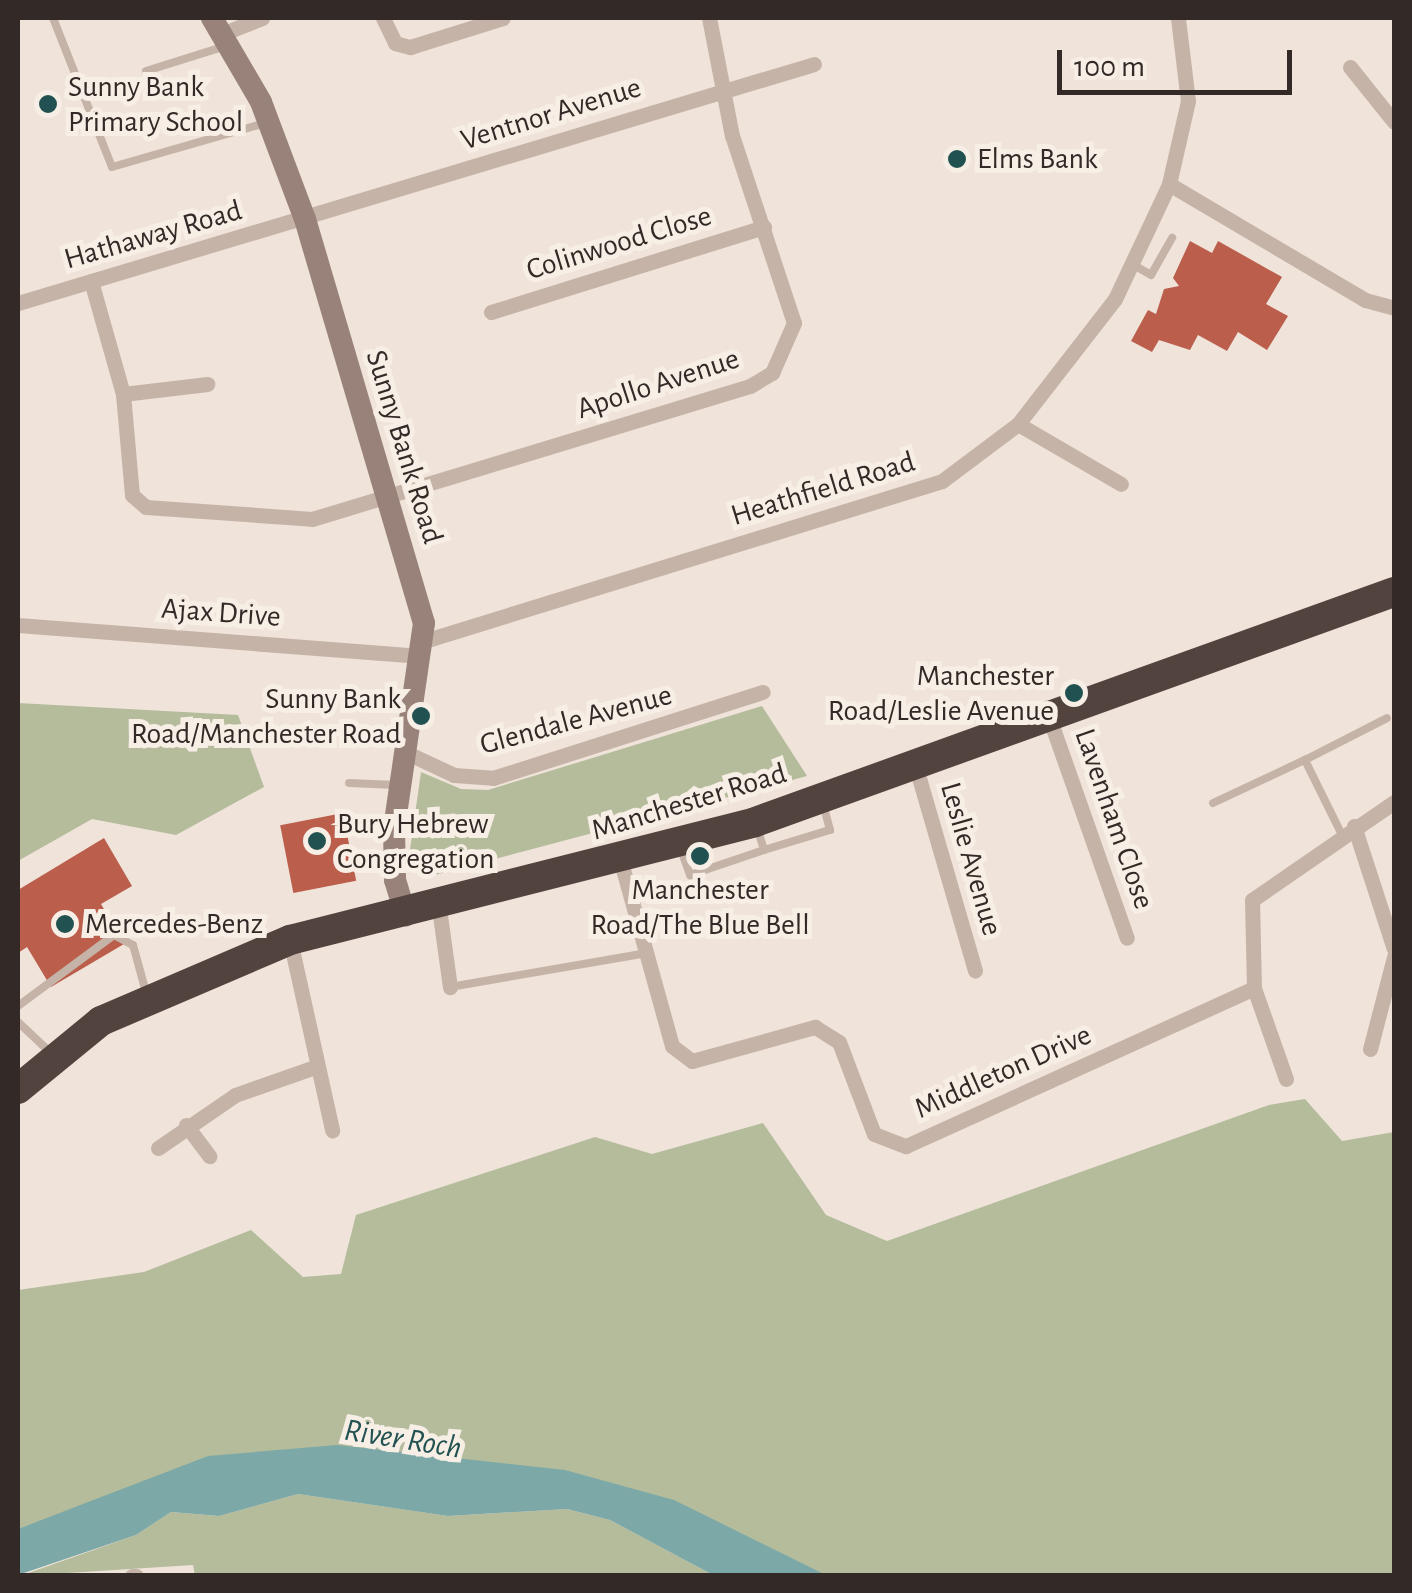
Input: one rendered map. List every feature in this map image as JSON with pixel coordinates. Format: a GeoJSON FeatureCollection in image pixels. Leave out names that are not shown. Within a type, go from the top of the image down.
{"type":"FeatureCollection","features":[{"type":"Feature","properties":{"kind":"highway","name":"Manchester Road"},"geometry":{"type":"LineString","coordinates":[[18,1089],[52,1054],[143,986],[290,940],[440,908],[679,845],[760,836],[821,798],[1394,592]]}},
{"type":"Feature","properties":{"kind":"street"},"geometry":{"type":"LineString","coordinates":[[222,32],[262,18]]}},
{"type":"Feature","properties":{"kind":"street"},"geometry":{"type":"LineString","coordinates":[[383,18],[395,43],[410,47],[503,18]]}},
{"type":"Feature","properties":{"kind":"street","name":"Apollo Avenue"},"geometry":{"type":"LineString","coordinates":[[91,282],[123,394],[132,494],[146,507],[312,519],[772,373],[794,323],[725,89],[709,18]]}},
{"type":"Feature","properties":{"kind":"street","name":"Heathfield Road"},"geometry":{"type":"LineString","coordinates":[[422,649],[942,481],[1018,424],[1115,298],[1170,184],[1188,101],[1178,18]]}},
{"type":"Feature","properties":{"kind":"street","name":"Sunny Bank Road"},"geometry":{"type":"LineString","coordinates":[[222,32],[270,122],[305,220],[388,498],[422,649],[405,752],[402,837],[406,914]]}},
{"type":"Feature","properties":{"kind":"street","name":"Ventnor Avenue"},"geometry":{"type":"LineString","coordinates":[[305,220],[814,64]]}},
{"type":"Feature","properties":{"kind":"street"},"geometry":{"type":"LineString","coordinates":[[1350,67],[1394,122]]}},
{"type":"Feature","properties":{"kind":"street"},"geometry":{"type":"LineString","coordinates":[[1170,184],[1365,300],[1394,308]]}},
{"type":"Feature","properties":{"kind":"street","name":"Hathaway Road"},"geometry":{"type":"LineString","coordinates":[[18,303],[305,220]]}},
{"type":"Feature","properties":{"kind":"street","name":"Colinwood Close"},"geometry":{"type":"LineString","coordinates":[[491,312],[764,226]]}},
{"type":"Feature","properties":{"kind":"street"},"geometry":{"type":"LineString","coordinates":[[123,394],[207,384]]}},
{"type":"Feature","properties":{"kind":"street"},"geometry":{"type":"LineString","coordinates":[[1018,424],[1121,484]]}},
{"type":"Feature","properties":{"kind":"street","name":"Ajax Drive"},"geometry":{"type":"LineString","coordinates":[[18,625],[422,649]]}},
{"type":"Feature","properties":{"kind":"street","name":"Glendale Avenue"},"geometry":{"type":"LineString","coordinates":[[405,752],[454,775],[493,778],[762,692]]}},
{"type":"Feature","properties":{"kind":"street","name":"Lavenham Close"},"geometry":{"type":"LineString","coordinates":[[1049,718],[1127,938]]}},
{"type":"Feature","properties":{"kind":"street","name":"Leslie Avenue"},"geometry":{"type":"LineString","coordinates":[[914,764],[975,970]]}},
{"type":"Feature","properties":{"kind":"street"},"geometry":{"type":"LineString","coordinates":[[1286,1078],[1254,988],[1252,900],[1394,802]]}},
{"type":"Feature","properties":{"kind":"street"},"geometry":{"type":"LineString","coordinates":[[1348,831],[1394,953],[1370,1048]]}},
{"type":"Feature","properties":{"kind":"street","name":"Middleton Drive"},"geometry":{"type":"LineString","coordinates":[[622,862],[650,952],[672,1046],[692,1061],[815,1026],[839,1042],[874,1134],[906,1146],[1254,988]]}},
{"type":"Feature","properties":{"kind":"street"},"geometry":{"type":"LineString","coordinates":[[440,908],[450,987]]}},
{"type":"Feature","properties":{"kind":"street"},"geometry":{"type":"LineString","coordinates":[[290,940],[332,1130]]}},
{"type":"Feature","properties":{"kind":"street"},"geometry":{"type":"LineString","coordinates":[[158,1148],[186,1125],[235,1095],[315,1066]]}},
{"type":"Feature","properties":{"kind":"street"},"geometry":{"type":"LineString","coordinates":[[186,1125],[209,1156]]}},
{"type":"Feature","properties":{"kind":"lane"},"geometry":{"type":"LineString","coordinates":[[53,18],[112,168],[270,122]]}},
{"type":"Feature","properties":{"kind":"lane"},"geometry":{"type":"LineString","coordinates":[[146,71],[222,32]]}},
{"type":"Feature","properties":{"kind":"lane"},"geometry":{"type":"LineString","coordinates":[[1132,264],[1152,275],[1172,238]]}},
{"type":"Feature","properties":{"kind":"lane"},"geometry":{"type":"LineString","coordinates":[[1213,803],[1387,718]]}},
{"type":"Feature","properties":{"kind":"lane"},"geometry":{"type":"LineString","coordinates":[[1305,760],[1348,831]]}},
{"type":"Feature","properties":{"kind":"lane"},"geometry":{"type":"LineString","coordinates":[[349,783],[404,792]]}},
{"type":"Feature","properties":{"kind":"lane"},"geometry":{"type":"LineString","coordinates":[[18,1006],[114,935],[133,945],[143,986]]}},
{"type":"Feature","properties":{"kind":"lane"},"geometry":{"type":"LineString","coordinates":[[450,987],[650,952]]}},
{"type":"Feature","properties":{"kind":"lane"},"geometry":{"type":"LineString","coordinates":[[18,1022],[52,1054]]}},
{"type":"Feature","properties":{"kind":"green space"},"geometry":{"type":"Polygon","coordinates":[[[18,703],[238,715],[264,787],[176,835],[92,819],[18,861],[18,703]]]}},
{"type":"Feature","properties":{"kind":"green space"},"geometry":{"type":"Polygon","coordinates":[[[762,706],[807,776],[427,877],[408,864],[421,772],[461,789],[488,790],[762,706]]]}},
{"type":"Feature","properties":{"kind":"green space"},"geometry":{"type":"Polygon","coordinates":[[[1305,1099],[1342,1141],[1394,1132],[1394,1575],[826,1575],[565,1470],[71,1511],[18,1529],[18,1290],[144,1272],[251,1230],[303,1277],[341,1274],[356,1215],[595,1137],[652,1154],[763,1123],[826,1215],[887,1241],[1269,1105],[1305,1099]]]}},
{"type":"Feature","properties":{"kind":"green space"},"geometry":{"type":"Polygon","coordinates":[[[298,1494],[448,1516],[567,1509],[610,1520],[713,1575],[195,1576],[193,1565],[20,1576],[136,1535],[171,1512],[219,1516],[298,1494]]]}},
{"type":"Feature","properties":{"kind":"water"},"geometry":{"type":"Polygon","coordinates":[[[337,1445],[565,1470],[674,1500],[826,1575],[713,1575],[610,1520],[567,1509],[448,1516],[298,1494],[219,1516],[171,1512],[136,1535],[18,1575],[18,1529],[208,1456],[337,1445]]]}},
{"type":"Feature","properties":{"kind":"building"},"geometry":{"type":"Polygon","coordinates":[[[1190,241],[1212,253],[1218,241],[1282,277],[1266,304],[1288,316],[1267,350],[1238,332],[1227,351],[1198,335],[1190,350],[1159,340],[1152,352],[1131,341],[1148,310],[1156,314],[1164,289],[1179,286],[1173,278],[1190,241]]]}},
{"type":"Feature","properties":{"kind":"building","name":"Bury Hebrew Congregation"},"geometry":{"type":"Polygon","coordinates":[[[343,813],[356,881],[293,893],[280,825],[343,813]]]}},
{"type":"Feature","properties":{"kind":"building","name":"Mercedes-Benz"},"geometry":{"type":"Polygon","coordinates":[[[104,838],[132,886],[101,904],[124,944],[51,987],[27,947],[18,953],[18,890],[104,838]]]}},
{"type":"Feature","properties":{"kind":"place","name":"Sunny Bank Primary School"},"geometry":{"type":"Point","coordinates":[48,104]}},
{"type":"Feature","properties":{"kind":"place","name":"Elms Bank"},"geometry":{"type":"Point","coordinates":[957,159]}},
{"type":"Feature","properties":{"kind":"place","name":"Manchester Road/Leslie Avenue"},"geometry":{"type":"Point","coordinates":[1074,693]}},
{"type":"Feature","properties":{"kind":"place","name":"Sunny Bank Road/Manchester Road"},"geometry":{"type":"Point","coordinates":[421,716]}},
{"type":"Feature","properties":{"kind":"place","name":"Bury Hebrew Congregation"},"geometry":{"type":"Point","coordinates":[317,841]}},
{"type":"Feature","properties":{"kind":"place","name":"Manchester Road/The Blue Bell"},"geometry":{"type":"Point","coordinates":[700,856]}},
{"type":"Feature","properties":{"kind":"place","name":"Mercedes-Benz"},"geometry":{"type":"Point","coordinates":[65,924]}},
{"type":"Feature","properties":{"kind":"water label","name":"River Roch"},"geometry":{"type":"Point","coordinates":[403,1439]}}]}
